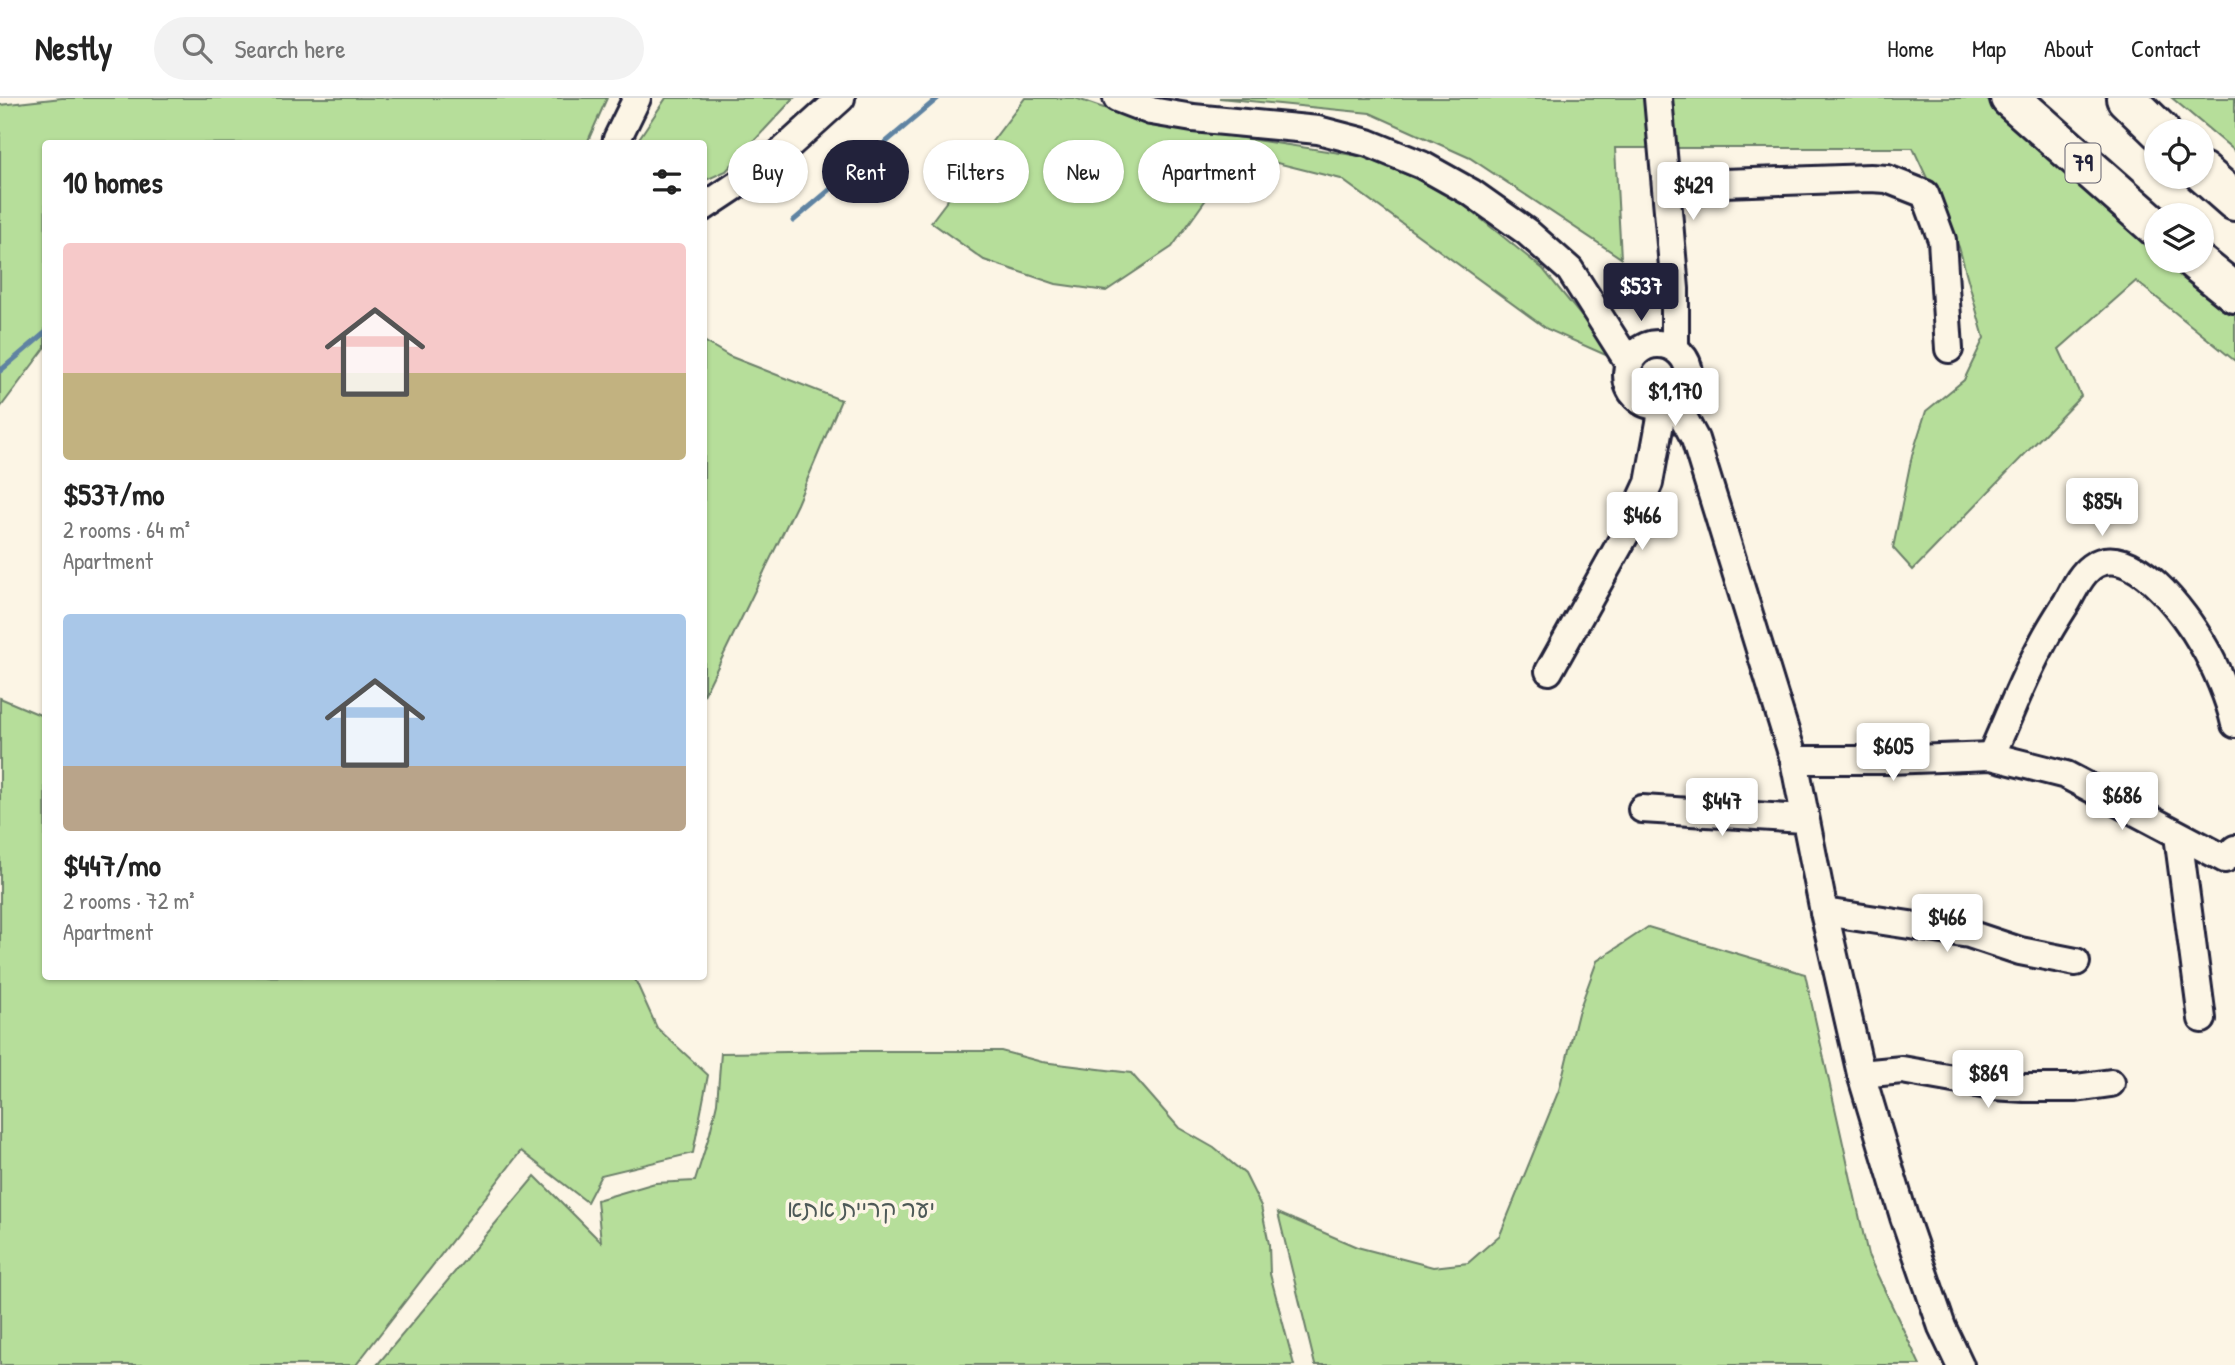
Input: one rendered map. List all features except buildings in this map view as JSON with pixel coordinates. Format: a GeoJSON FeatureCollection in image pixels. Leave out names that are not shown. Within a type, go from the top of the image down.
{"type":"FeatureCollection","features":[{"type":"Feature","properties":{"kind":"highway","name":"79"},"geometry":{"type":"LineString","coordinates":[[2010,98],[2144,216]]}},
{"type":"Feature","properties":{"kind":"highway"},"geometry":{"type":"LineString","coordinates":[[2126,98],[2148,119]]}},
{"type":"Feature","properties":{"kind":"highway"},"geometry":{"type":"LineString","coordinates":[[2214,183],[2235,201]]}},
{"type":"Feature","properties":{"kind":"highway"},"geometry":{"type":"LineString","coordinates":[[2210,273],[2235,293]]}},
{"type":"Feature","properties":{"kind":"street"},"geometry":{"type":"LineString","coordinates":[[617,140],[637,98]]}},
{"type":"Feature","properties":{"kind":"street"},"geometry":{"type":"LineString","coordinates":[[707,205],[767,165],[841,98]]}},
{"type":"Feature","properties":{"kind":"street"},"geometry":{"type":"LineString","coordinates":[[1118,98],[1161,113],[1318,130],[1368,143],[1422,165],[1472,193],[1527,232],[1570,270],[1629,363]]}},
{"type":"Feature","properties":{"kind":"street"},"geometry":{"type":"LineString","coordinates":[[1658,98],[1675,289],[1675,348]]}},
{"type":"Feature","properties":{"kind":"street"},"geometry":{"type":"LineString","coordinates":[[1666,185],[1870,178],[1887,179],[1925,194],[1942,240],[1949,349]]}},
{"type":"Feature","properties":{"kind":"street"},"geometry":{"type":"LineString","coordinates":[[1654,344],[1675,348],[1688,364],[1690,375],[1683,395],[1669,404],[1644,403],[1636,398],[1627,381],[1629,363],[1635,353],[1654,344]]}},
{"type":"Feature","properties":{"kind":"street"},"geometry":{"type":"LineString","coordinates":[[1549,671],[1625,535],[1649,483],[1669,404]]}},
{"type":"Feature","properties":{"kind":"street"},"geometry":{"type":"LineString","coordinates":[[1669,404],[1695,439],[1794,760],[1804,819],[1861,1074],[1904,1217],[1942,1327],[1960,1365]]}},
{"type":"Feature","properties":{"kind":"street"},"geometry":{"type":"LineString","coordinates":[[1991,756],[2041,645],[2082,576],[2093,566],[2107,561],[2126,564],[2136,569],[2166,592],[2204,645],[2235,724]]}},
{"type":"Feature","properties":{"kind":"street"},"geometry":{"type":"LineString","coordinates":[[1794,760],[1991,756],[2066,775],[2232,861]]}},
{"type":"Feature","properties":{"kind":"street"},"geometry":{"type":"LineString","coordinates":[[1642,809],[1804,819]]}},
{"type":"Feature","properties":{"kind":"street"},"geometry":{"type":"LineString","coordinates":[[2179,835],[2202,1019]]}},
{"type":"Feature","properties":{"kind":"street"},"geometry":{"type":"LineString","coordinates":[[1824,912],[1969,933],[2020,951],[2076,962]]}},
{"type":"Feature","properties":{"kind":"street"},"geometry":{"type":"LineString","coordinates":[[1861,1074],[1902,1070],[1993,1086],[2014,1087],[2076,1088],[2111,1083]]}},
{"type":"Feature","properties":{"kind":"green space"},"geometry":{"type":"Polygon","coordinates":[[[62,98],[607,98],[588,140],[42,140],[42,352],[0,408],[0,105],[62,98]]]}},
{"type":"Feature","properties":{"kind":"green space"},"geometry":{"type":"Polygon","coordinates":[[[666,98],[794,98],[755,140],[728,140],[728,169],[707,180],[707,140],[638,140],[666,98]]]}},
{"type":"Feature","properties":{"kind":"green space"},"geometry":{"type":"Polygon","coordinates":[[[1025,98],[1075,98],[1150,124],[1255,140],[1138,140],[1138,203],[1203,203],[1172,247],[1106,291],[1056,284],[984,260],[931,222],[945,203],[1029,203],[1029,140],[993,140],[1025,98]]]}},
{"type":"Feature","properties":{"kind":"green space"},"geometry":{"type":"Polygon","coordinates":[[[1219,98],[1985,98],[2144,235],[2144,273],[2188,273],[2235,313],[2235,361],[2136,281],[2059,349],[2081,396],[1913,570],[1893,548],[1912,455],[1926,411],[1964,380],[1984,338],[1959,247],[1913,148],[1615,148],[1621,258],[1470,158],[1370,113],[1219,98]]]}},
{"type":"Feature","properties":{"kind":"green space"},"geometry":{"type":"Polygon","coordinates":[[[2172,98],[2235,98],[2235,151],[2214,133],[2214,119],[2197,119],[2172,98]]]}},
{"type":"Feature","properties":{"kind":"green space"},"geometry":{"type":"Polygon","coordinates":[[[1280,144],[1366,157],[1449,193],[1543,269],[1617,360],[1547,329],[1341,179],[1280,164],[1280,144]]]}},
{"type":"Feature","properties":{"kind":"green space"},"geometry":{"type":"Polygon","coordinates":[[[707,343],[729,356],[841,400],[797,504],[707,689],[707,343]]]}},
{"type":"Feature","properties":{"kind":"green space"},"geometry":{"type":"Polygon","coordinates":[[[0,698],[42,716],[42,980],[635,980],[657,1028],[708,1075],[693,1153],[601,1175],[587,1202],[521,1151],[356,1365],[0,1365],[0,698]]]}},
{"type":"Feature","properties":{"kind":"green space"},"geometry":{"type":"Polygon","coordinates":[[[1648,927],[1805,974],[1868,1255],[1920,1365],[1315,1365],[1278,1213],[1357,1247],[1433,1267],[1468,1263],[1500,1235],[1559,1090],[1578,1013],[1597,961],[1648,927]]]}},
{"type":"Feature","properties":{"kind":"green space","name":"יער קריית אתא"},"geometry":{"type":"Polygon","coordinates":[[[1001,1051],[1042,1062],[1131,1073],[1179,1128],[1214,1148],[1245,1174],[1261,1206],[1269,1244],[1270,1274],[1294,1365],[377,1365],[535,1176],[601,1242],[597,1200],[655,1183],[695,1181],[717,1103],[721,1053],[1001,1051]]]}},
{"type":"Feature","properties":{"kind":"waterway"},"geometry":{"type":"LineString","coordinates":[[793,221],[938,98]]}},
{"type":"Feature","properties":{"kind":"waterway"},"geometry":{"type":"LineString","coordinates":[[0,371],[42,335]]}}]}
